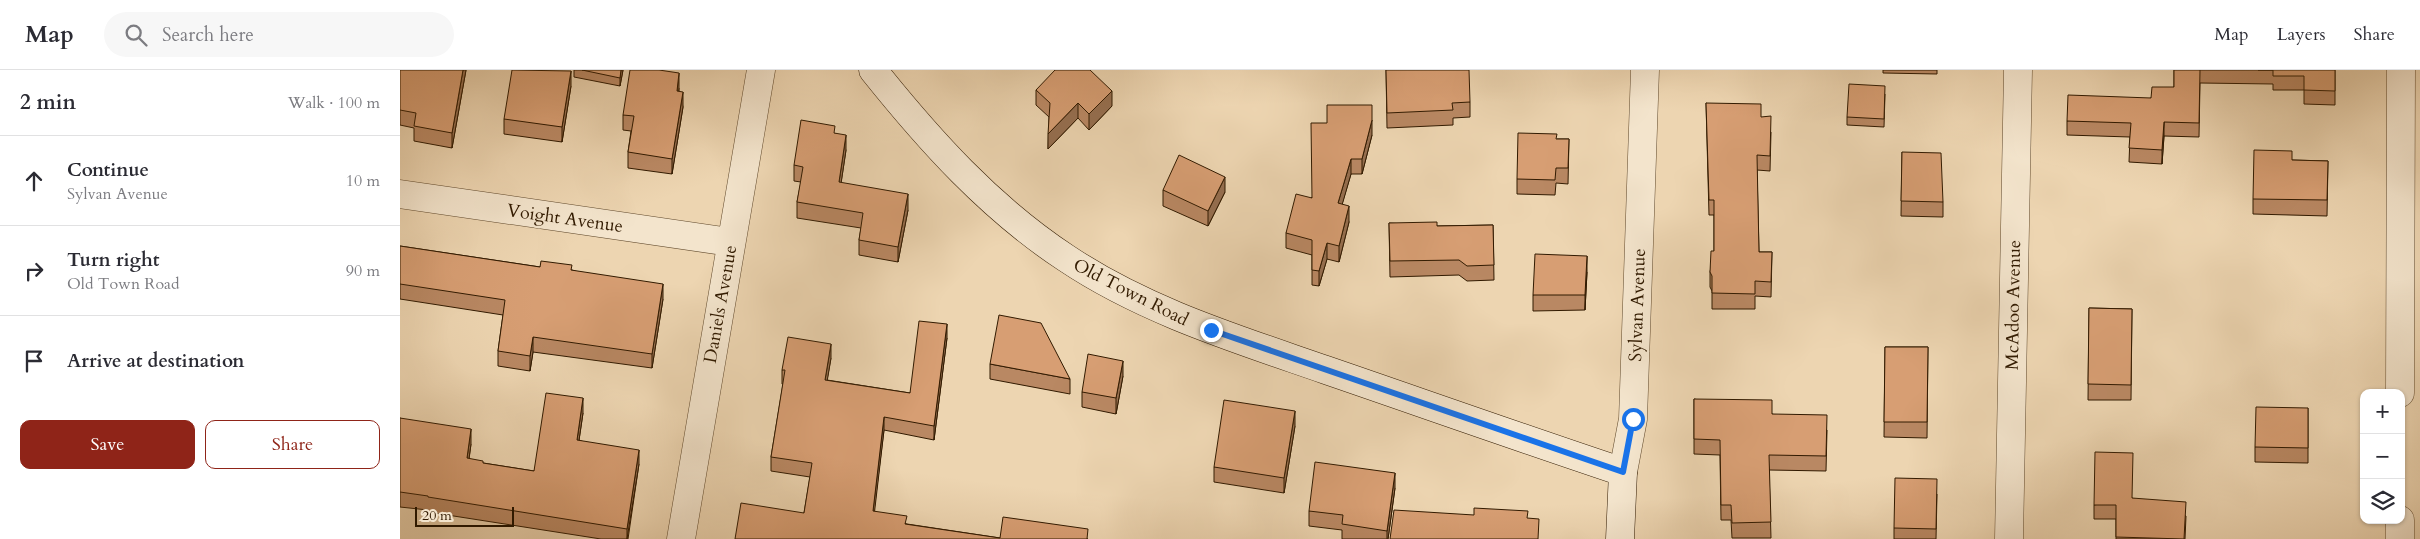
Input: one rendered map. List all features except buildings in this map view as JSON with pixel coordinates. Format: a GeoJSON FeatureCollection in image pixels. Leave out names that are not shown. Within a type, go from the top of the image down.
{"type":"FeatureCollection","features":[{"type":"Feature","properties":{"kind":"street","name":"Daniels Avenue"},"geometry":{"type":"LineString","coordinates":[[681,539],[730,242],[761,70]]}},
{"type":"Feature","properties":{"kind":"street","name":"Old Town Road"},"geometry":{"type":"LineString","coordinates":[[873,70],[908,114],[952,161],[1013,220],[1067,259],[1141,300],[1211,330],[1623,472]]}},
{"type":"Feature","properties":{"kind":"street","name":"Sylvan Avenue"},"geometry":{"type":"LineString","coordinates":[[1620,539],[1623,472],[1633,419],[1645,70]]}},
{"type":"Feature","properties":{"kind":"street","name":"McAdoo Avenue"},"geometry":{"type":"LineString","coordinates":[[2009,539],[2018,70]]}},
{"type":"Feature","properties":{"kind":"street"},"geometry":{"type":"LineString","coordinates":[[2400,389],[2402,70]]}},
{"type":"Feature","properties":{"kind":"street","name":"Voight Avenue"},"geometry":{"type":"LineString","coordinates":[[400,194],[730,242]]}},
{"type":"Feature","properties":{"kind":"street"},"geometry":{"type":"LineString","coordinates":[[2400,524],[2400,539]]}},
{"type":"Feature","properties":{"kind":"route"},"geometry":{"type":"LineString","coordinates":[[1211,330],[1623,472],[1633,419]]}}]}
